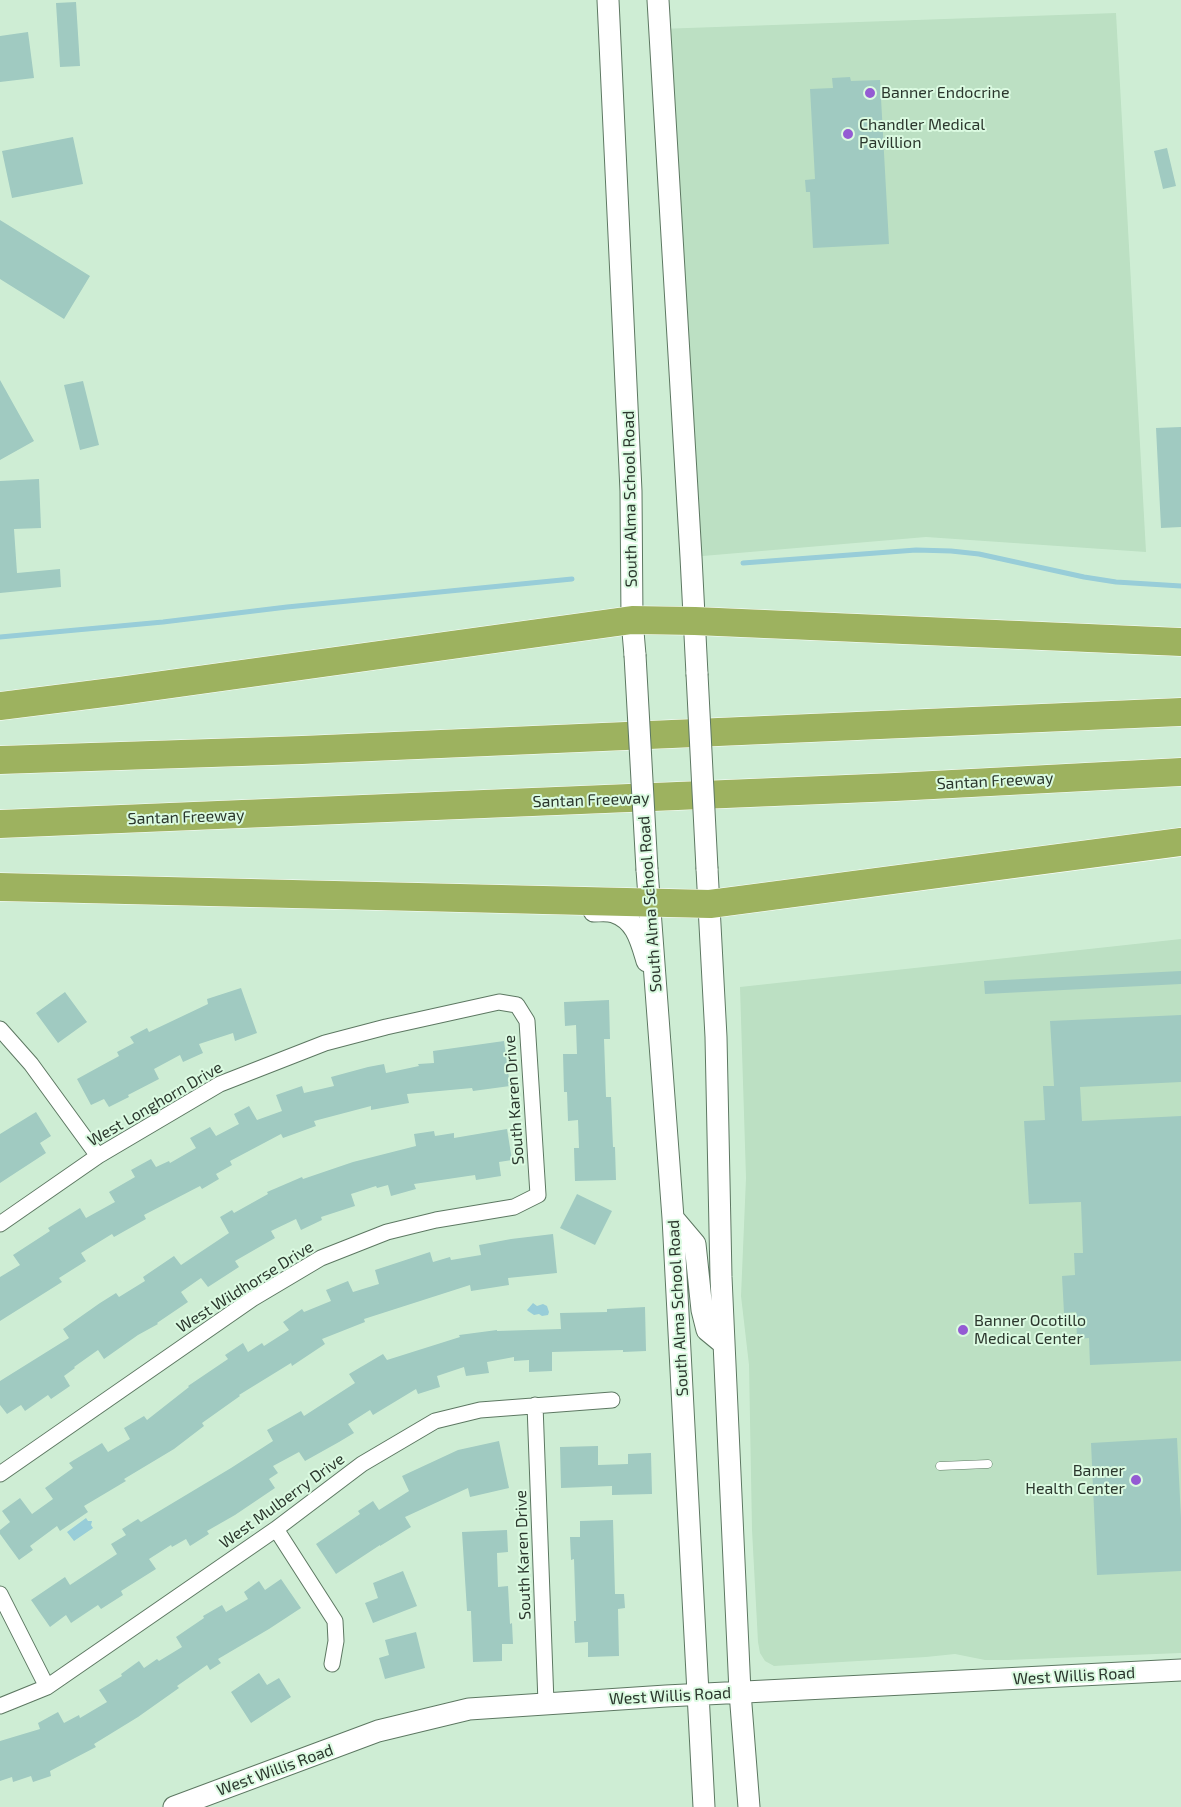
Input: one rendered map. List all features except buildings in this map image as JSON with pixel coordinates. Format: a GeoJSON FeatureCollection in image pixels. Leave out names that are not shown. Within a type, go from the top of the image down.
{"type":"FeatureCollection","features":[{"type":"Feature","properties":{"kind":"highway"},"geometry":{"type":"LineString","coordinates":[[0,706],[632,620],[695,621],[1181,642]]}},
{"type":"Feature","properties":{"kind":"highway"},"geometry":{"type":"LineString","coordinates":[[0,760],[312,750],[1181,712]]}},
{"type":"Feature","properties":{"kind":"highway","name":"Santan Freeway"},"geometry":{"type":"LineString","coordinates":[[0,824],[895,787],[1181,772]]}},
{"type":"Feature","properties":{"kind":"highway"},"geometry":{"type":"LineString","coordinates":[[0,887],[710,904],[1181,842]]}},
{"type":"Feature","properties":{"kind":"main road","name":"South Alma School Road"},"geometry":{"type":"LineString","coordinates":[[608,0],[631,491],[632,620],[647,870],[673,1218],[700,1694],[704,1807]]}},
{"type":"Feature","properties":{"kind":"main road"},"geometry":{"type":"LineString","coordinates":[[658,0],[710,904],[716,1047],[721,1277],[740,1692],[749,1807]]}},
{"type":"Feature","properties":{"kind":"main road"},"geometry":{"type":"LineString","coordinates":[[322,894],[368,904],[613,911],[627,919],[633,925],[640,938],[656,991]]}},
{"type":"Feature","properties":{"kind":"main road"},"geometry":{"type":"LineString","coordinates":[[673,1218],[695,1244],[702,1310],[708,1330],[724,1344]]}},
{"type":"Feature","properties":{"kind":"main road","name":"West Willis Road"},"geometry":{"type":"LineString","coordinates":[[174,1807],[378,1731],[469,1709],[700,1694],[1181,1670]]}},
{"type":"Feature","properties":{"kind":"street","name":"West Longhorn Drive"},"geometry":{"type":"LineString","coordinates":[[0,1224],[98,1156],[220,1084],[324,1043],[386,1026],[499,1002],[517,1005]]}},
{"type":"Feature","properties":{"kind":"street","name":"South Karen Drive"},"geometry":{"type":"LineString","coordinates":[[517,1005],[527,1021],[538,1195]]}},
{"type":"Feature","properties":{"kind":"street"},"geometry":{"type":"LineString","coordinates":[[0,1029],[31,1064],[98,1156]]}},
{"type":"Feature","properties":{"kind":"street","name":"West Wildhorse Drive"},"geometry":{"type":"LineString","coordinates":[[0,1474],[252,1299],[321,1258],[387,1232],[436,1220],[514,1207],[538,1195]]}},
{"type":"Feature","properties":{"kind":"street","name":"West Mulberry Drive"},"geometry":{"type":"LineString","coordinates":[[0,1706],[47,1687],[276,1529],[362,1464],[435,1421],[480,1410],[612,1400]]}},
{"type":"Feature","properties":{"kind":"street","name":"South Karen Drive"},"geometry":{"type":"LineString","coordinates":[[535,1405],[546,1703]]}},
{"type":"Feature","properties":{"kind":"street"},"geometry":{"type":"LineString","coordinates":[[276,1529],[335,1621],[336,1641],[332,1664]]}},
{"type":"Feature","properties":{"kind":"street"},"geometry":{"type":"LineString","coordinates":[[0,1594],[47,1687]]}},
{"type":"Feature","properties":{"kind":"lane"},"geometry":{"type":"LineString","coordinates":[[940,1466],[988,1464]]}},
{"type":"Feature","properties":{"kind":"shaded area"},"geometry":{"type":"Polygon","coordinates":[[[1116,13],[1146,552],[926,537],[691,557],[659,29],[1116,13]]]}},
{"type":"Feature","properties":{"kind":"shaded area","name":"Banner Ocotillo Medical Center"},"geometry":{"type":"Polygon","coordinates":[[[1181,939],[1181,1653],[1007,1660],[985,1660],[955,1654],[774,1666],[765,1661],[760,1653],[758,1642],[752,1530],[749,1365],[741,1296],[746,1178],[740,987],[1181,939]]]}},
{"type":"Feature","properties":{"kind":"water"},"geometry":{"type":"Polygon","coordinates":[[[533,1303],[537,1306],[543,1304],[547,1306],[548,1315],[534,1315],[528,1311],[533,1303]]]}},
{"type":"Feature","properties":{"kind":"water"},"geometry":{"type":"Polygon","coordinates":[[[86,1518],[88,1521],[92,1521],[91,1525],[93,1528],[74,1541],[67,1532],[86,1518]]]}},
{"type":"Feature","properties":{"kind":"waterway"},"geometry":{"type":"LineString","coordinates":[[743,563],[916,550],[951,551],[979,554],[1084,577],[1116,582],[1181,586]]}},
{"type":"Feature","properties":{"kind":"waterway"},"geometry":{"type":"LineString","coordinates":[[0,637],[163,622],[287,607],[572,579]]}},
{"type":"Feature","properties":{"kind":"place","name":"Banner Endocrine"},"geometry":{"type":"Point","coordinates":[870,93]}},
{"type":"Feature","properties":{"kind":"place","name":"Chandler Medical Pavillion"},"geometry":{"type":"Point","coordinates":[848,134]}},
{"type":"Feature","properties":{"kind":"place","name":"Banner Ocotillo Medical Center"},"geometry":{"type":"Point","coordinates":[963,1330]}},
{"type":"Feature","properties":{"kind":"place","name":"Banner Health Center"},"geometry":{"type":"Point","coordinates":[1136,1480]}}]}
